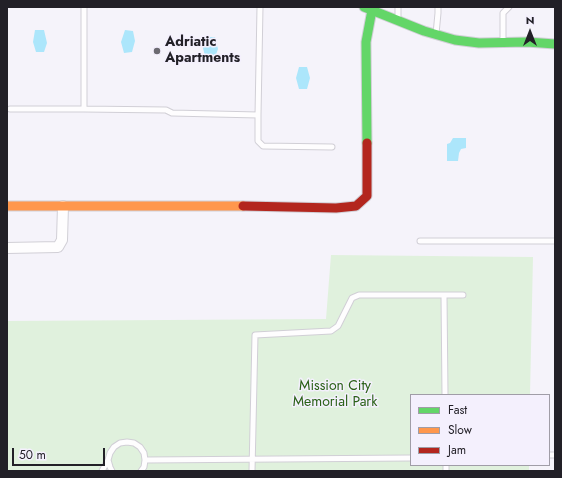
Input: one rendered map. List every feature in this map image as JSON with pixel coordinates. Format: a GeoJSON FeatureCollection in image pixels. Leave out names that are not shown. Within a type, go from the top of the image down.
{"type":"FeatureCollection","features":[{"type":"Feature","properties":{"kind":"street"},"geometry":{"type":"LineString","coordinates":[[7,206],[229,206],[336,208],[356,206],[367,196],[366,42],[368,9],[398,21],[455,40],[479,43],[527,42],[555,44]]}},
{"type":"Feature","properties":{"kind":"street"},"geometry":{"type":"LineString","coordinates":[[7,248],[58,247],[62,240],[63,206]]}},
{"type":"Feature","properties":{"kind":"lane"},"geometry":{"type":"LineString","coordinates":[[84,7],[84,109]]}},
{"type":"Feature","properties":{"kind":"lane"},"geometry":{"type":"LineString","coordinates":[[260,7],[258,141],[263,146],[332,147]]}},
{"type":"Feature","properties":{"kind":"lane"},"geometry":{"type":"LineString","coordinates":[[398,7],[398,21]]}},
{"type":"Feature","properties":{"kind":"lane"},"geometry":{"type":"LineString","coordinates":[[436,34],[438,7]]}},
{"type":"Feature","properties":{"kind":"lane"},"geometry":{"type":"LineString","coordinates":[[503,43],[503,13],[509,7]]}},
{"type":"Feature","properties":{"kind":"lane"},"geometry":{"type":"LineString","coordinates":[[10,109],[166,110],[172,113],[258,115]]}},
{"type":"Feature","properties":{"kind":"lane"},"geometry":{"type":"LineString","coordinates":[[420,241],[555,241]]}},
{"type":"Feature","properties":{"kind":"lane"},"geometry":{"type":"LineString","coordinates":[[252,471],[255,335],[331,331],[338,326],[352,298],[359,295],[463,295]]}},
{"type":"Feature","properties":{"kind":"lane"},"geometry":{"type":"LineString","coordinates":[[444,295],[445,394]]}},
{"type":"Feature","properties":{"kind":"lane"},"geometry":{"type":"LineString","coordinates":[[102,471],[114,447],[120,443],[127,442],[134,443],[140,447],[144,453],[144,467],[141,471]]}},
{"type":"Feature","properties":{"kind":"lane"},"geometry":{"type":"LineString","coordinates":[[145,460],[410,458]]}},
{"type":"Feature","properties":{"kind":"lane"},"geometry":{"type":"LineString","coordinates":[[108,460],[112,471]]}},
{"type":"Feature","properties":{"kind":"green space","name":"Mission City Memorial Park"},"geometry":{"type":"Polygon","coordinates":[[[331,255],[533,257],[530,394],[410,394],[410,466],[529,466],[529,471],[7,471],[7,321],[326,319],[331,255]]]}},
{"type":"Feature","properties":{"kind":"water"},"geometry":{"type":"Polygon","coordinates":[[[35,30],[44,30],[47,43],[44,52],[36,52],[33,42],[35,30]]]}},
{"type":"Feature","properties":{"kind":"water"},"geometry":{"type":"Polygon","coordinates":[[[125,30],[133,31],[135,41],[132,52],[124,53],[121,42],[125,30]]]}},
{"type":"Feature","properties":{"kind":"water"},"geometry":{"type":"Polygon","coordinates":[[[206,37],[215,37],[218,49],[214,60],[206,60],[203,48],[206,37]]]}},
{"type":"Feature","properties":{"kind":"water"},"geometry":{"type":"Polygon","coordinates":[[[299,67],[307,67],[310,78],[307,89],[299,89],[296,78],[299,67]]]}},
{"type":"Feature","properties":{"kind":"water"},"geometry":{"type":"Polygon","coordinates":[[[453,138],[466,138],[466,148],[461,149],[458,161],[447,161],[447,144],[450,143],[453,138]]]}},
{"type":"Feature","properties":{"kind":"traffic: fast"},"geometry":{"type":"LineString","coordinates":[[364,7],[424,31],[455,40],[479,43],[527,42],[555,44]]}},
{"type":"Feature","properties":{"kind":"traffic: fast"},"geometry":{"type":"LineString","coordinates":[[367,143],[366,42],[372,10]]}},
{"type":"Feature","properties":{"kind":"traffic: slow"},"geometry":{"type":"LineString","coordinates":[[7,206],[243,206]]}},
{"type":"Feature","properties":{"kind":"traffic: jam"},"geometry":{"type":"LineString","coordinates":[[243,206],[336,208],[356,206],[367,196],[367,143]]}},
{"type":"Feature","properties":{"kind":"place","name":"Adriatic Apartments"},"geometry":{"type":"Point","coordinates":[157,51]}}]}
